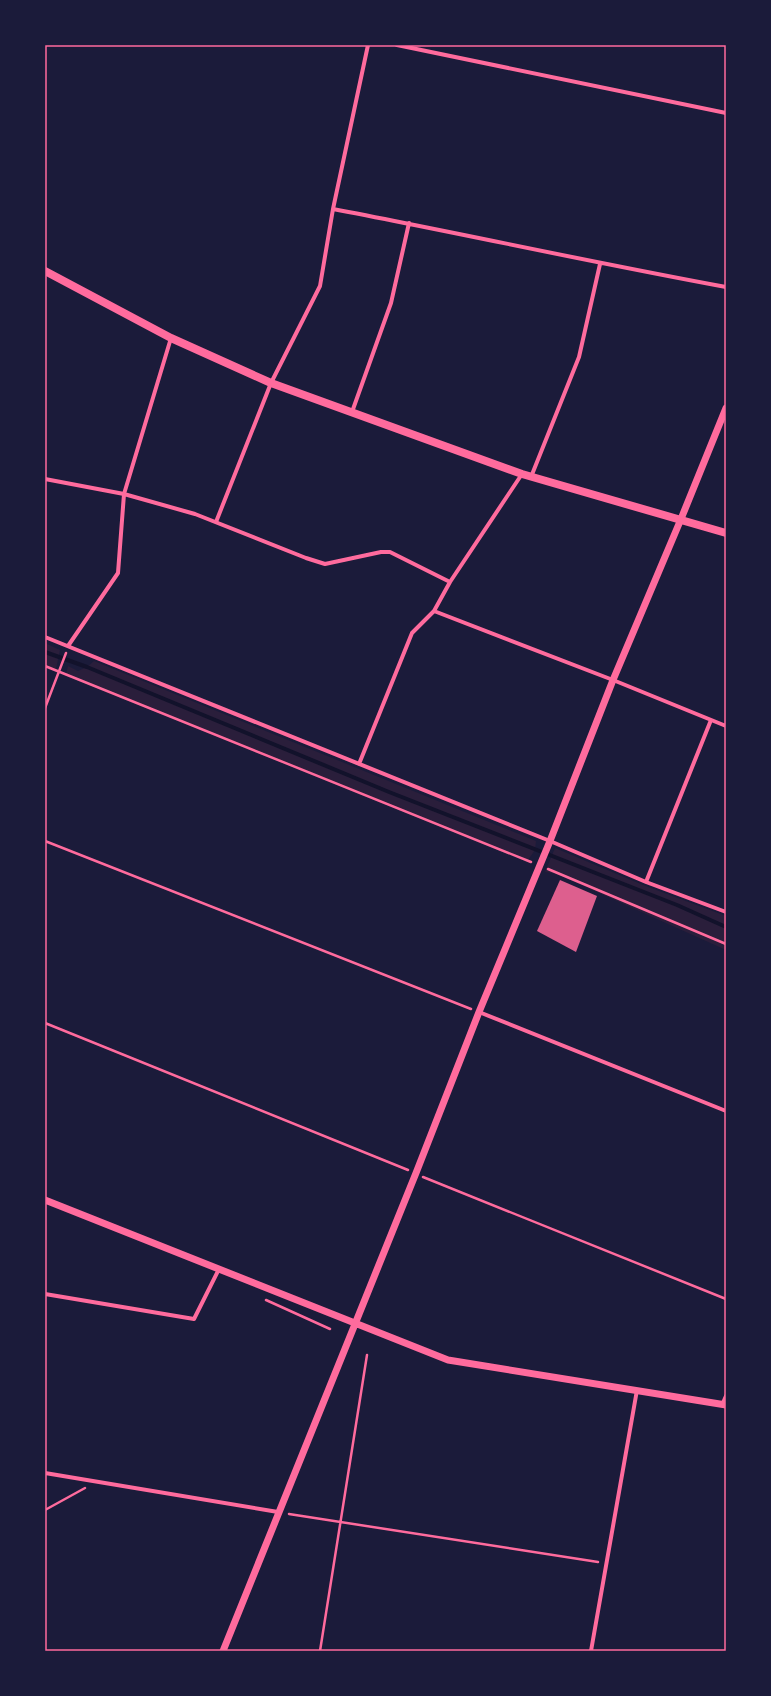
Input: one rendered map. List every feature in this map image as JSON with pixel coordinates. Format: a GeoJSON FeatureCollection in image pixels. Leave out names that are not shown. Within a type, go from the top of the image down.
{"type":"FeatureCollection","features":[{"type":"Feature","properties":{"kind":"main road"},"geometry":{"type":"LineString","coordinates":[[45,271],[171,338],[271,383],[531,477],[726,533]]}},
{"type":"Feature","properties":{"kind":"street"},"geometry":{"type":"LineString","coordinates":[[216,522],[271,383],[320,286],[333,209],[368,45]]}},
{"type":"Feature","properties":{"kind":"street"},"geometry":{"type":"LineString","coordinates":[[397,45],[726,113]]}},
{"type":"Feature","properties":{"kind":"street"},"geometry":{"type":"LineString","coordinates":[[333,209],[408,223],[600,264],[726,287]]}},
{"type":"Feature","properties":{"kind":"street"},"geometry":{"type":"LineString","coordinates":[[352,412],[392,303],[408,223]]}},
{"type":"Feature","properties":{"kind":"street"},"geometry":{"type":"LineString","coordinates":[[531,477],[579,357],[600,264]]}},
{"type":"Feature","properties":{"kind":"street"},"geometry":{"type":"LineString","coordinates":[[68,646],[118,573],[124,494],[171,338]]}},
{"type":"Feature","properties":{"kind":"street"},"geometry":{"type":"LineString","coordinates":[[222,1651],[354,1323],[416,1174],[479,1012],[550,841],[613,680],[726,408]]}},
{"type":"Feature","properties":{"kind":"street"},"geometry":{"type":"LineString","coordinates":[[359,764],[412,633],[434,612],[450,582],[522,474]]}},
{"type":"Feature","properties":{"kind":"street"},"geometry":{"type":"LineString","coordinates":[[45,479],[124,494],[196,514],[306,558],[325,564],[382,552],[390,552],[450,582]]}},
{"type":"Feature","properties":{"kind":"street"},"geometry":{"type":"LineString","coordinates":[[434,612],[613,680],[726,726]]}},
{"type":"Feature","properties":{"kind":"street"},"geometry":{"type":"LineString","coordinates":[[45,637],[550,841],[646,882],[726,912]]}},
{"type":"Feature","properties":{"kind":"street"},"geometry":{"type":"LineString","coordinates":[[646,882],[711,720]]}},
{"type":"Feature","properties":{"kind":"street"},"geometry":{"type":"LineString","coordinates":[[479,1012],[726,1111]]}},
{"type":"Feature","properties":{"kind":"street"},"geometry":{"type":"LineString","coordinates":[[45,1200],[448,1360],[724,1405],[726,1396]]}},
{"type":"Feature","properties":{"kind":"street"},"geometry":{"type":"LineString","coordinates":[[45,1294],[194,1319],[219,1269]]}},
{"type":"Feature","properties":{"kind":"street"},"geometry":{"type":"LineString","coordinates":[[591,1651],[637,1390]]}},
{"type":"Feature","properties":{"kind":"street"},"geometry":{"type":"LineString","coordinates":[[45,1473],[278,1512]]}},
{"type":"Feature","properties":{"kind":"path"},"geometry":{"type":"LineString","coordinates":[[45,708],[66,653]]}},
{"type":"Feature","properties":{"kind":"path"},"geometry":{"type":"LineString","coordinates":[[45,666],[60,670],[540,865],[726,944]]}},
{"type":"Feature","properties":{"kind":"path"},"geometry":{"type":"LineString","coordinates":[[45,841],[479,1012]]}},
{"type":"Feature","properties":{"kind":"path"},"geometry":{"type":"LineString","coordinates":[[45,1023],[726,1299]]}},
{"type":"Feature","properties":{"kind":"path"},"geometry":{"type":"LineString","coordinates":[[320,1651],[367,1355]]}},
{"type":"Feature","properties":{"kind":"path"},"geometry":{"type":"LineString","coordinates":[[45,1510],[96,1482]]}},
{"type":"Feature","properties":{"kind":"path"},"geometry":{"type":"LineString","coordinates":[[278,1512],[606,1563]]}},
{"type":"Feature","properties":{"kind":"shaded area"},"geometry":{"type":"Polygon","coordinates":[[[45,643],[60,650],[56,669],[45,665],[45,643]]]}},
{"type":"Feature","properties":{"kind":"shaded area"},"geometry":{"type":"Polygon","coordinates":[[[94,661],[536,841],[535,850],[528,860],[66,674],[68,666],[78,671],[87,667],[94,661]],[[331,767],[331,768],[504,837],[331,767]]]}},
{"type":"Feature","properties":{"kind":"shaded area"},"geometry":{"type":"Polygon","coordinates":[[[555,848],[643,885],[726,916],[726,950],[557,874],[545,872],[555,848]]]}},
{"type":"Feature","properties":{"kind":"building"},"geometry":{"type":"Polygon","coordinates":[[[560,880],[597,896],[576,952],[537,931],[560,880]]]}},
{"type":"Feature","properties":{"kind":"waterway"},"geometry":{"type":"LineString","coordinates":[[45,652],[87,667],[389,792],[677,905],[726,927]]}}]}
